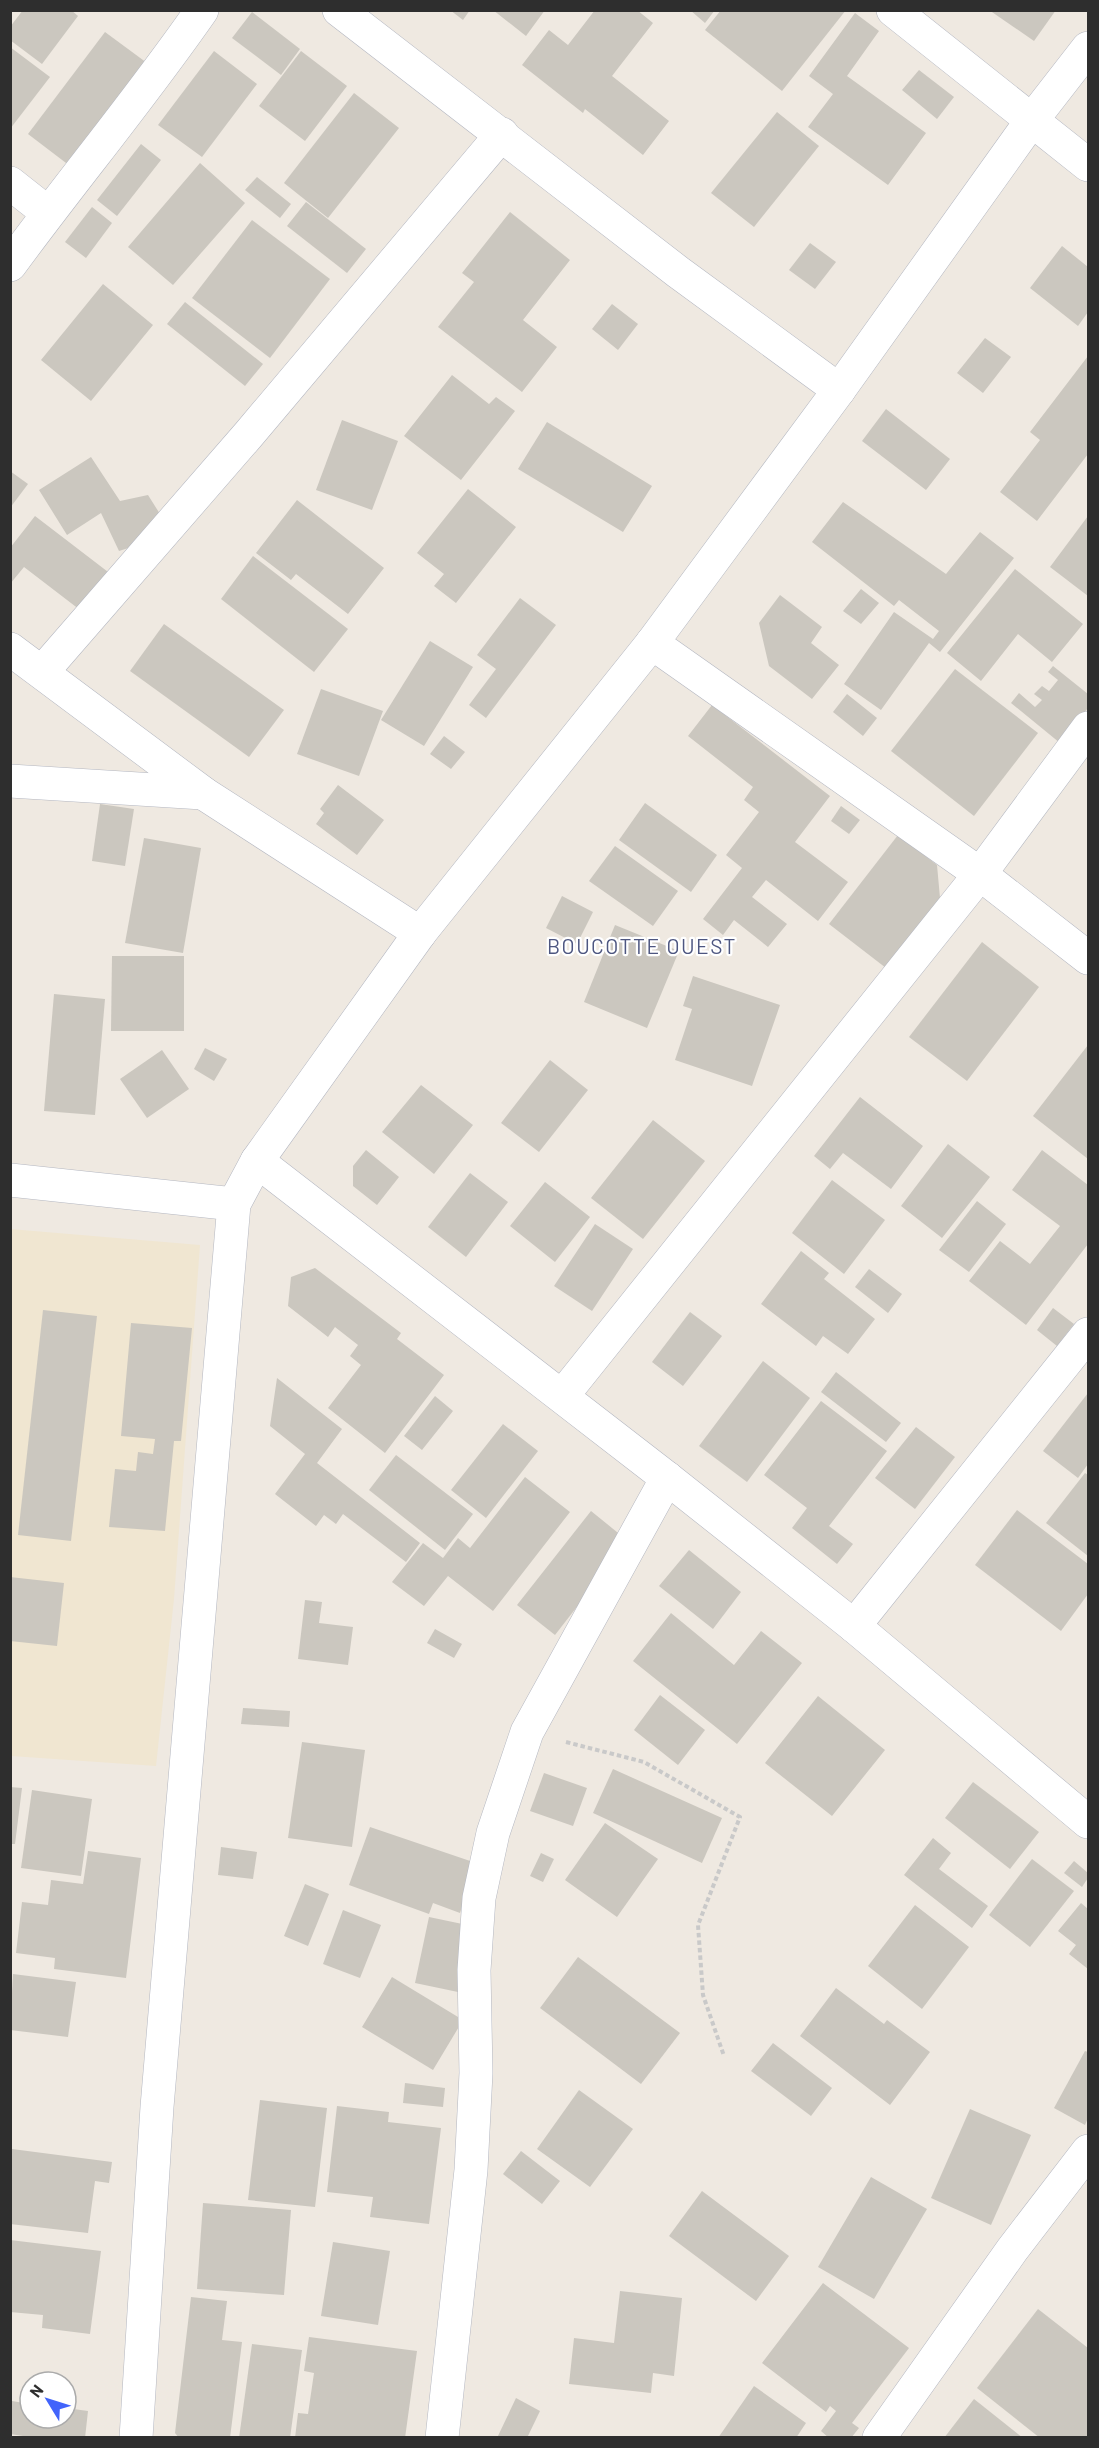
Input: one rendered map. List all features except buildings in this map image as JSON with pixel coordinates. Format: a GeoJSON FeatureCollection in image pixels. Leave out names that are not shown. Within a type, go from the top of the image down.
{"type":"FeatureCollection","features":[{"type":"Feature","properties":{"kind":"street"},"geometry":{"type":"LineString","coordinates":[[10,265],[118,125],[202,10]]}},
{"type":"Feature","properties":{"kind":"street"},"geometry":{"type":"LineString","coordinates":[[339,10],[678,272],[839,390]]}},
{"type":"Feature","properties":{"kind":"street"},"geometry":{"type":"LineString","coordinates":[[892,10],[1089,165]]}},
{"type":"Feature","properties":{"kind":"street"},"geometry":{"type":"LineString","coordinates":[[136,2438],[157,2107],[234,1204],[257,1161],[420,933],[652,643],[839,390],[1032,120],[1089,48]]}},
{"type":"Feature","properties":{"kind":"street"},"geometry":{"type":"LineString","coordinates":[[43,671],[249,434],[502,134]]}},
{"type":"Feature","properties":{"kind":"street"},"geometry":{"type":"LineString","coordinates":[[10,183],[48,213]]}},
{"type":"Feature","properties":{"kind":"street"},"geometry":{"type":"LineString","coordinates":[[652,643],[980,874],[1089,958]]}},
{"type":"Feature","properties":{"kind":"street"},"geometry":{"type":"LineString","coordinates":[[10,649],[43,671],[203,793],[420,933]]}},
{"type":"Feature","properties":{"kind":"street"},"geometry":{"type":"LineString","coordinates":[[563,1395],[980,874],[1089,728]]}},
{"type":"Feature","properties":{"kind":"street"},"geometry":{"type":"LineString","coordinates":[[10,781],[203,793]]}},
{"type":"Feature","properties":{"kind":"street"},"geometry":{"type":"LineString","coordinates":[[257,1161],[563,1395],[854,1626],[1089,1822]]}},
{"type":"Feature","properties":{"kind":"street"},"geometry":{"type":"LineString","coordinates":[[10,1180],[234,1204]]}},
{"type":"Feature","properties":{"kind":"street"},"geometry":{"type":"LineString","coordinates":[[854,1626],[1085,1345]]}},
{"type":"Feature","properties":{"kind":"street"},"geometry":{"type":"LineString","coordinates":[[442,2438],[471,2170],[476,2073],[474,1970],[478,1898],[493,1833],[527,1732],[667,1478]]}},
{"type":"Feature","properties":{"kind":"street"},"geometry":{"type":"LineString","coordinates":[[879,2438],[1012,2250],[1089,2151]]}},
{"type":"Feature","properties":{"kind":"path"},"geometry":{"type":"LineString","coordinates":[[527,1732],[644,1762],[740,1817],[698,1925],[703,1995],[724,2056]]}},
{"type":"Feature","properties":{"kind":"shaded area"},"geometry":{"type":"Polygon","coordinates":[[[10,1229],[200,1245],[174,1599],[156,1766],[11,1756],[10,1229]]]}},
{"type":"Feature","properties":{"kind":"district","name":"BOUCOTTE OUEST"},"geometry":{"type":"Point","coordinates":[642,947]}}]}
